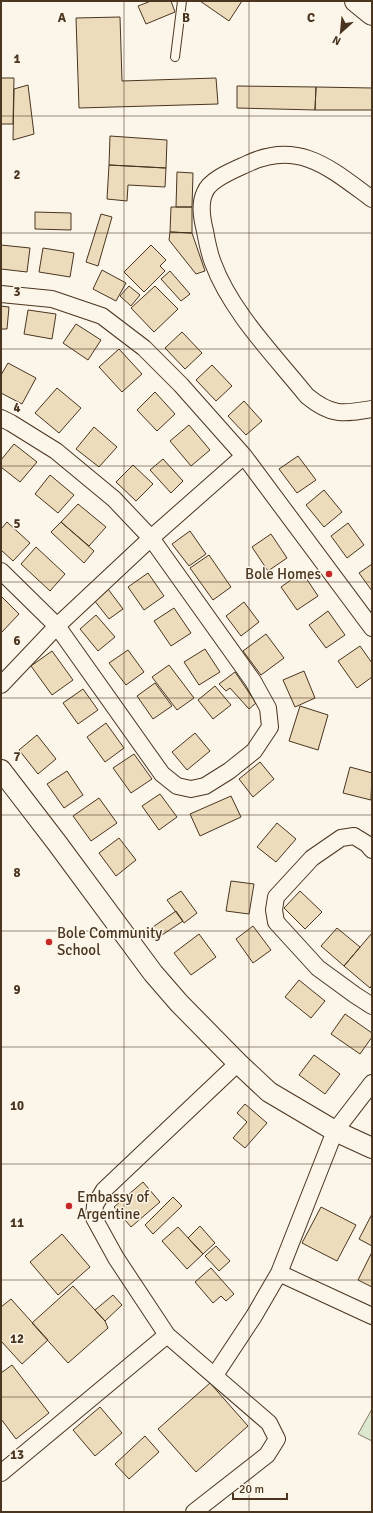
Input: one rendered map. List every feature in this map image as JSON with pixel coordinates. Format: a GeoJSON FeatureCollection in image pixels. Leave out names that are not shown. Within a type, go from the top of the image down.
{"type":"FeatureCollection","features":[{"type":"Feature","properties":{"kind":"main road"},"geometry":{"type":"LineString","coordinates":[[356,1],[372,14]]}},
{"type":"Feature","properties":{"kind":"street"},"geometry":{"type":"LineString","coordinates":[[372,198],[332,170],[312,160],[289,154],[271,155],[253,161],[211,183],[204,192],[201,215],[213,264],[227,292],[240,314],[307,396],[316,404],[333,412],[350,413],[372,409]]}},
{"type":"Feature","properties":{"kind":"street"},"geometry":{"type":"LineString","coordinates":[[1,294],[52,299],[102,316],[144,348],[180,385],[244,456],[372,628]]}},
{"type":"Feature","properties":{"kind":"street"},"geometry":{"type":"LineString","coordinates":[[1,418],[56,451],[114,499],[151,538],[253,681],[268,708],[270,727],[254,751],[229,771],[205,786],[191,789],[176,786],[162,774],[57,626],[1,571]]}},
{"type":"Feature","properties":{"kind":"street"},"geometry":{"type":"LineString","coordinates":[[1,685],[57,626],[151,538],[244,456]]}},
{"type":"Feature","properties":{"kind":"street"},"geometry":{"type":"LineString","coordinates":[[1,770],[58,843],[153,974],[238,1063],[269,1092],[335,1131],[372,1148]]}},
{"type":"Feature","properties":{"kind":"street"},"geometry":{"type":"LineString","coordinates":[[372,850],[367,844],[354,836],[341,838],[312,858],[276,897],[274,910],[276,922],[318,968],[355,996],[372,1006]]}},
{"type":"Feature","properties":{"kind":"street"},"geometry":{"type":"LineString","coordinates":[[194,1512],[267,1455],[278,1439],[269,1423],[167,1335],[116,1258],[94,1218],[95,1205],[104,1190],[238,1063]]}},
{"type":"Feature","properties":{"kind":"street"},"geometry":{"type":"LineString","coordinates":[[215,1375],[254,1316],[279,1273],[335,1131],[372,1083]]}},
{"type":"Feature","properties":{"kind":"street"},"geometry":{"type":"LineString","coordinates":[[279,1273],[372,1316]]}},
{"type":"Feature","properties":{"kind":"street"},"geometry":{"type":"LineString","coordinates":[[1,1473],[167,1335]]}},
{"type":"Feature","properties":{"kind":"lane"},"geometry":{"type":"LineString","coordinates":[[175,57],[182,1]]}},
{"type":"Feature","properties":{"kind":"green space"},"geometry":{"type":"Polygon","coordinates":[[[372,1409],[372,1441],[358,1434],[372,1409]]]}},
{"type":"Feature","properties":{"kind":"building"},"geometry":{"type":"Polygon","coordinates":[[[151,1],[171,1],[175,12],[146,24],[138,6],[151,1]]]}},
{"type":"Feature","properties":{"kind":"building"},"geometry":{"type":"Polygon","coordinates":[[[200,1],[242,1],[229,21],[200,1]]]}},
{"type":"Feature","properties":{"kind":"building"},"geometry":{"type":"Polygon","coordinates":[[[120,17],[122,81],[216,78],[218,104],[79,108],[76,18],[120,17]]]}},
{"type":"Feature","properties":{"kind":"building"},"geometry":{"type":"Polygon","coordinates":[[[1,78],[14,78],[13,124],[1,124],[1,78]]]}},
{"type":"Feature","properties":{"kind":"building"},"geometry":{"type":"Polygon","coordinates":[[[28,85],[34,134],[13,140],[14,89],[28,85]]]}},
{"type":"Feature","properties":{"kind":"building"},"geometry":{"type":"Polygon","coordinates":[[[237,86],[316,87],[315,110],[237,108],[237,86]]]}},
{"type":"Feature","properties":{"kind":"building"},"geometry":{"type":"Polygon","coordinates":[[[316,87],[372,88],[372,110],[315,110],[316,87]]]}},
{"type":"Feature","properties":{"kind":"building"},"geometry":{"type":"Polygon","coordinates":[[[110,136],[167,140],[166,168],[109,165],[110,136]]]}},
{"type":"Feature","properties":{"kind":"building"},"geometry":{"type":"Polygon","coordinates":[[[109,165],[166,168],[165,187],[128,185],[127,201],[107,199],[109,165]]]}},
{"type":"Feature","properties":{"kind":"building"},"geometry":{"type":"Polygon","coordinates":[[[177,172],[193,173],[192,207],[176,207],[177,172]]]}},
{"type":"Feature","properties":{"kind":"building"},"geometry":{"type":"Polygon","coordinates":[[[171,207],[192,207],[192,233],[170,232],[171,207]]]}},
{"type":"Feature","properties":{"kind":"building"},"geometry":{"type":"Polygon","coordinates":[[[35,212],[71,213],[71,230],[35,229],[35,212]]]}},
{"type":"Feature","properties":{"kind":"building"},"geometry":{"type":"Polygon","coordinates":[[[101,214],[112,217],[98,266],[86,262],[101,214]]]}},
{"type":"Feature","properties":{"kind":"building"},"geometry":{"type":"Polygon","coordinates":[[[170,232],[192,233],[205,271],[196,274],[169,240],[170,232]]]}},
{"type":"Feature","properties":{"kind":"building"},"geometry":{"type":"Polygon","coordinates":[[[1,245],[30,248],[27,272],[1,269],[1,245]]]}},
{"type":"Feature","properties":{"kind":"building"},"geometry":{"type":"Polygon","coordinates":[[[151,245],[166,260],[160,266],[165,271],[144,292],[124,272],[151,245]]]}},
{"type":"Feature","properties":{"kind":"building"},"geometry":{"type":"Polygon","coordinates":[[[43,248],[74,253],[70,277],[39,272],[43,248]]]}},
{"type":"Feature","properties":{"kind":"building"},"geometry":{"type":"Polygon","coordinates":[[[102,270],[126,283],[116,301],[93,289],[102,270]]]}},
{"type":"Feature","properties":{"kind":"building"},"geometry":{"type":"Polygon","coordinates":[[[170,271],[190,294],[181,301],[161,279],[170,271]]]}},
{"type":"Feature","properties":{"kind":"building"},"geometry":{"type":"Polygon","coordinates":[[[129,286],[140,295],[131,306],[120,296],[129,286]]]}},
{"type":"Feature","properties":{"kind":"building"},"geometry":{"type":"Polygon","coordinates":[[[155,286],[178,309],[154,332],[131,308],[155,286]]]}},
{"type":"Feature","properties":{"kind":"building"},"geometry":{"type":"Polygon","coordinates":[[[1,306],[9,307],[7,329],[1,329],[1,306]]]}},
{"type":"Feature","properties":{"kind":"building"},"geometry":{"type":"Polygon","coordinates":[[[28,310],[56,314],[52,339],[24,334],[28,310]]]}},
{"type":"Feature","properties":{"kind":"building"},"geometry":{"type":"Polygon","coordinates":[[[76,324],[101,340],[88,360],[63,343],[76,324]]]}},
{"type":"Feature","properties":{"kind":"building"},"geometry":{"type":"Polygon","coordinates":[[[182,332],[202,353],[185,369],[165,348],[182,332]]]}},
{"type":"Feature","properties":{"kind":"building"},"geometry":{"type":"Polygon","coordinates":[[[119,349],[142,374],[122,392],[99,367],[119,349]]]}},
{"type":"Feature","properties":{"kind":"building"},"geometry":{"type":"Polygon","coordinates":[[[8,363],[36,378],[22,404],[1,393],[1,375],[8,363]]]}},
{"type":"Feature","properties":{"kind":"building"},"geometry":{"type":"Polygon","coordinates":[[[212,365],[232,386],[216,401],[196,380],[212,365]]]}},
{"type":"Feature","properties":{"kind":"building"},"geometry":{"type":"Polygon","coordinates":[[[57,388],[81,408],[59,433],[35,413],[57,388]]]}},
{"type":"Feature","properties":{"kind":"building"},"geometry":{"type":"Polygon","coordinates":[[[155,392],[175,414],[157,431],[137,410],[155,392]]]}},
{"type":"Feature","properties":{"kind":"building"},"geometry":{"type":"Polygon","coordinates":[[[244,401],[262,421],[246,435],[228,416],[244,401]]]}},
{"type":"Feature","properties":{"kind":"building"},"geometry":{"type":"Polygon","coordinates":[[[189,425],[210,450],[191,466],[170,441],[189,425]]]}},
{"type":"Feature","properties":{"kind":"building"},"geometry":{"type":"Polygon","coordinates":[[[94,427],[117,447],[99,467],[76,449],[94,427]]]}},
{"type":"Feature","properties":{"kind":"building"},"geometry":{"type":"Polygon","coordinates":[[[14,444],[37,462],[20,482],[1,467],[1,460],[14,444]]]}},
{"type":"Feature","properties":{"kind":"building"},"geometry":{"type":"Polygon","coordinates":[[[298,456],[316,480],[297,493],[279,469],[298,456]]]}},
{"type":"Feature","properties":{"kind":"building"},"geometry":{"type":"Polygon","coordinates":[[[163,459],[183,481],[171,493],[150,470],[163,459]]]}},
{"type":"Feature","properties":{"kind":"building"},"geometry":{"type":"Polygon","coordinates":[[[133,465],[153,484],[136,501],[116,482],[133,465]]]}},
{"type":"Feature","properties":{"kind":"building"},"geometry":{"type":"Polygon","coordinates":[[[50,475],[74,495],[58,513],[35,494],[50,475]]]}},
{"type":"Feature","properties":{"kind":"building"},"geometry":{"type":"Polygon","coordinates":[[[324,490],[342,512],[324,527],[306,505],[324,490]]]}},
{"type":"Feature","properties":{"kind":"building"},"geometry":{"type":"Polygon","coordinates":[[[78,504],[106,527],[89,546],[61,522],[78,504]]]}},
{"type":"Feature","properties":{"kind":"building"},"geometry":{"type":"Polygon","coordinates":[[[7,522],[30,543],[13,561],[1,550],[1,529],[7,522]]]}},
{"type":"Feature","properties":{"kind":"building"},"geometry":{"type":"Polygon","coordinates":[[[61,522],[94,551],[84,563],[51,532],[61,522]]]}},
{"type":"Feature","properties":{"kind":"building"},"geometry":{"type":"Polygon","coordinates":[[[348,523],[364,545],[347,558],[331,536],[348,523]]]}},
{"type":"Feature","properties":{"kind":"building"},"geometry":{"type":"Polygon","coordinates":[[[190,531],[206,554],[189,566],[172,544],[190,531]]]}},
{"type":"Feature","properties":{"kind":"building"},"geometry":{"type":"Polygon","coordinates":[[[271,534],[287,558],[268,571],[252,547],[271,534]]]}},
{"type":"Feature","properties":{"kind":"building"},"geometry":{"type":"Polygon","coordinates":[[[36,547],[65,574],[50,591],[21,564],[36,547]]]}},
{"type":"Feature","properties":{"kind":"building"},"geometry":{"type":"Polygon","coordinates":[[[209,555],[231,587],[213,600],[190,568],[209,555]]]}},
{"type":"Feature","properties":{"kind":"building"},"geometry":{"type":"Polygon","coordinates":[[[372,564],[372,591],[359,573],[372,564]]]}},
{"type":"Feature","properties":{"kind":"building"},"geometry":{"type":"Polygon","coordinates":[[[302,572],[318,596],[297,610],[281,587],[302,572]]]}},
{"type":"Feature","properties":{"kind":"building"},"geometry":{"type":"Polygon","coordinates":[[[148,573],[164,596],[144,610],[128,587],[148,573]]]}},
{"type":"Feature","properties":{"kind":"building"},"geometry":{"type":"Polygon","coordinates":[[[108,589],[123,609],[109,619],[94,600],[108,589]]]}},
{"type":"Feature","properties":{"kind":"building"},"geometry":{"type":"Polygon","coordinates":[[[1,596],[19,614],[1,633],[1,596]]]}},
{"type":"Feature","properties":{"kind":"building"},"geometry":{"type":"Polygon","coordinates":[[[244,602],[259,622],[241,636],[226,616],[244,602]]]}},
{"type":"Feature","properties":{"kind":"building"},"geometry":{"type":"Polygon","coordinates":[[[174,608],[191,633],[171,646],[154,621],[174,608]]]}},
{"type":"Feature","properties":{"kind":"building"},"geometry":{"type":"Polygon","coordinates":[[[328,611],[345,635],[326,648],[309,625],[328,611]]]}},
{"type":"Feature","properties":{"kind":"building"},"geometry":{"type":"Polygon","coordinates":[[[96,615],[115,637],[98,651],[80,629],[96,615]]]}},
{"type":"Feature","properties":{"kind":"building"},"geometry":{"type":"Polygon","coordinates":[[[266,634],[284,658],[261,675],[243,651],[266,634]]]}},
{"type":"Feature","properties":{"kind":"building"},"geometry":{"type":"Polygon","coordinates":[[[360,646],[372,663],[372,677],[357,688],[338,661],[360,646]]]}},
{"type":"Feature","properties":{"kind":"building"},"geometry":{"type":"Polygon","coordinates":[[[205,649],[220,672],[199,685],[184,662],[205,649]]]}},
{"type":"Feature","properties":{"kind":"building"},"geometry":{"type":"Polygon","coordinates":[[[128,650],[144,672],[126,685],[109,663],[128,650]]]}},
{"type":"Feature","properties":{"kind":"building"},"geometry":{"type":"Polygon","coordinates":[[[52,651],[73,680],[52,695],[31,666],[52,651]]]}},
{"type":"Feature","properties":{"kind":"building"},"geometry":{"type":"Polygon","coordinates":[[[169,665],[194,698],[177,710],[152,677],[169,665]]]}},
{"type":"Feature","properties":{"kind":"building"},"geometry":{"type":"Polygon","coordinates":[[[304,671],[315,698],[295,707],[283,680],[304,671]]]}},
{"type":"Feature","properties":{"kind":"building"},"geometry":{"type":"Polygon","coordinates":[[[235,672],[256,703],[249,709],[230,688],[226,691],[219,684],[235,672]]]}},
{"type":"Feature","properties":{"kind":"building"},"geometry":{"type":"Polygon","coordinates":[[[155,683],[172,706],[153,719],[137,696],[155,683]]]}},
{"type":"Feature","properties":{"kind":"building"},"geometry":{"type":"Polygon","coordinates":[[[215,686],[231,705],[213,719],[198,700],[215,686]]]}},
{"type":"Feature","properties":{"kind":"building"},"geometry":{"type":"Polygon","coordinates":[[[83,689],[98,710],[78,724],[63,703],[83,689]]]}},
{"type":"Feature","properties":{"kind":"building"},"geometry":{"type":"Polygon","coordinates":[[[300,706],[328,715],[318,750],[289,741],[300,706]]]}},
{"type":"Feature","properties":{"kind":"building"},"geometry":{"type":"Polygon","coordinates":[[[106,723],[124,748],[105,762],[87,737],[106,723]]]}},
{"type":"Feature","properties":{"kind":"building"},"geometry":{"type":"Polygon","coordinates":[[[195,733],[210,751],[187,770],[172,752],[195,733]]]}},
{"type":"Feature","properties":{"kind":"building"},"geometry":{"type":"Polygon","coordinates":[[[37,735],[56,759],[38,774],[19,750],[37,735]]]}},
{"type":"Feature","properties":{"kind":"building"},"geometry":{"type":"Polygon","coordinates":[[[134,754],[152,779],[131,793],[113,768],[134,754]]]}},
{"type":"Feature","properties":{"kind":"building"},"geometry":{"type":"Polygon","coordinates":[[[260,762],[274,779],[253,797],[239,779],[260,762]]]}},
{"type":"Feature","properties":{"kind":"building"},"geometry":{"type":"Polygon","coordinates":[[[350,767],[372,773],[371,800],[343,793],[350,767]]]}},
{"type":"Feature","properties":{"kind":"building"},"geometry":{"type":"Polygon","coordinates":[[[67,771],[83,795],[64,808],[47,784],[67,771]]]}},
{"type":"Feature","properties":{"kind":"building"},"geometry":{"type":"Polygon","coordinates":[[[160,794],[177,817],[159,830],[142,806],[160,794]]]}},
{"type":"Feature","properties":{"kind":"building"},"geometry":{"type":"Polygon","coordinates":[[[231,796],[241,817],[200,836],[190,814],[231,796]]]}},
{"type":"Feature","properties":{"kind":"building"},"geometry":{"type":"Polygon","coordinates":[[[99,798],[117,823],[91,841],[73,816],[99,798]]]}},
{"type":"Feature","properties":{"kind":"building"},"geometry":{"type":"Polygon","coordinates":[[[277,823],[296,839],[276,862],[257,847],[277,823]]]}},
{"type":"Feature","properties":{"kind":"building"},"geometry":{"type":"Polygon","coordinates":[[[119,838],[136,860],[116,876],[99,853],[119,838]]]}},
{"type":"Feature","properties":{"kind":"building"},"geometry":{"type":"Polygon","coordinates":[[[231,881],[254,884],[249,914],[226,911],[231,881]]]}},
{"type":"Feature","properties":{"kind":"building"},"geometry":{"type":"Polygon","coordinates":[[[181,891],[197,913],[184,923],[167,900],[181,891]]]}},
{"type":"Feature","properties":{"kind":"building"},"geometry":{"type":"Polygon","coordinates":[[[300,891],[322,912],[305,929],[284,908],[300,891]]]}},
{"type":"Feature","properties":{"kind":"building"},"geometry":{"type":"Polygon","coordinates":[[[176,911],[183,921],[156,939],[150,929],[176,911]]]}},
{"type":"Feature","properties":{"kind":"building"},"geometry":{"type":"Polygon","coordinates":[[[253,926],[271,950],[253,963],[236,939],[253,926]]]}},
{"type":"Feature","properties":{"kind":"building"},"geometry":{"type":"Polygon","coordinates":[[[337,928],[360,947],[344,966],[321,946],[337,928]]]}},
{"type":"Feature","properties":{"kind":"building"},"geometry":{"type":"Polygon","coordinates":[[[372,933],[372,985],[370,988],[344,966],[372,933]]]}},
{"type":"Feature","properties":{"kind":"building"},"geometry":{"type":"Polygon","coordinates":[[[199,934],[216,957],[191,975],[174,953],[199,934]]]}},
{"type":"Feature","properties":{"kind":"building"},"geometry":{"type":"Polygon","coordinates":[[[299,980],[325,1001],[311,1018],[285,997],[299,980]]]}},
{"type":"Feature","properties":{"kind":"building"},"geometry":{"type":"Polygon","coordinates":[[[345,1014],[372,1033],[372,1037],[360,1054],[331,1034],[345,1014]]]}},
{"type":"Feature","properties":{"kind":"building"},"geometry":{"type":"Polygon","coordinates":[[[314,1055],[340,1074],[325,1094],[299,1075],[314,1055]]]}},
{"type":"Feature","properties":{"kind":"building"},"geometry":{"type":"Polygon","coordinates":[[[245,1104],[267,1123],[245,1148],[233,1138],[247,1122],[237,1113],[245,1104]]]}},
{"type":"Feature","properties":{"kind":"building"},"geometry":{"type":"Polygon","coordinates":[[[143,1182],[160,1202],[131,1227],[114,1207],[143,1182]]]}},
{"type":"Feature","properties":{"kind":"building"},"geometry":{"type":"Polygon","coordinates":[[[173,1197],[182,1206],[153,1234],[145,1225],[173,1197]]]}},
{"type":"Feature","properties":{"kind":"building"},"geometry":{"type":"Polygon","coordinates":[[[321,1207],[356,1225],[337,1261],[302,1243],[321,1207]]]}},
{"type":"Feature","properties":{"kind":"building"},"geometry":{"type":"Polygon","coordinates":[[[372,1214],[372,1246],[359,1239],[372,1214]]]}},
{"type":"Feature","properties":{"kind":"building"},"geometry":{"type":"Polygon","coordinates":[[[200,1226],[215,1243],[203,1254],[188,1238],[200,1226]]]}},
{"type":"Feature","properties":{"kind":"building"},"geometry":{"type":"Polygon","coordinates":[[[178,1227],[203,1254],[187,1269],[162,1241],[178,1227]]]}},
{"type":"Feature","properties":{"kind":"building"},"geometry":{"type":"Polygon","coordinates":[[[62,1234],[90,1267],[58,1295],[30,1262],[62,1234]]]}},
{"type":"Feature","properties":{"kind":"building"},"geometry":{"type":"Polygon","coordinates":[[[216,1246],[230,1261],[219,1271],[205,1256],[216,1246]]]}},
{"type":"Feature","properties":{"kind":"building"},"geometry":{"type":"Polygon","coordinates":[[[372,1252],[372,1287],[358,1280],[372,1252]]]}},
{"type":"Feature","properties":{"kind":"building"},"geometry":{"type":"Polygon","coordinates":[[[211,1268],[234,1294],[226,1301],[221,1296],[213,1303],[195,1282],[211,1268]]]}},
{"type":"Feature","properties":{"kind":"building"},"geometry":{"type":"Polygon","coordinates":[[[73,1286],[105,1321],[108,1328],[68,1363],[32,1323],[73,1286]]]}},
{"type":"Feature","properties":{"kind":"building"},"geometry":{"type":"Polygon","coordinates":[[[113,1295],[122,1305],[105,1321],[95,1310],[113,1295]]]}},
{"type":"Feature","properties":{"kind":"building"},"geometry":{"type":"Polygon","coordinates":[[[11,1299],[48,1340],[22,1364],[1,1341],[1,1307],[11,1299]]]}},
{"type":"Feature","properties":{"kind":"building"},"geometry":{"type":"Polygon","coordinates":[[[12,1365],[49,1413],[16,1439],[1,1419],[1,1373],[12,1365]]]}},
{"type":"Feature","properties":{"kind":"building"},"geometry":{"type":"Polygon","coordinates":[[[210,1383],[248,1426],[196,1472],[158,1429],[210,1383]]]}},
{"type":"Feature","properties":{"kind":"building"},"geometry":{"type":"Polygon","coordinates":[[[100,1407],[122,1433],[95,1456],[73,1430],[100,1407]]]}},
{"type":"Feature","properties":{"kind":"building"},"geometry":{"type":"Polygon","coordinates":[[[145,1436],[159,1452],[129,1479],[115,1464],[145,1436]]]}},
{"type":"Feature","properties":{"kind":"place","name":"Bole Homes"},"geometry":{"type":"Point","coordinates":[329,574]}},
{"type":"Feature","properties":{"kind":"place","name":"Bole Community School"},"geometry":{"type":"Point","coordinates":[49,942]}},
{"type":"Feature","properties":{"kind":"place","name":"Embassy of Argentine"},"geometry":{"type":"Point","coordinates":[69,1206]}}]}
